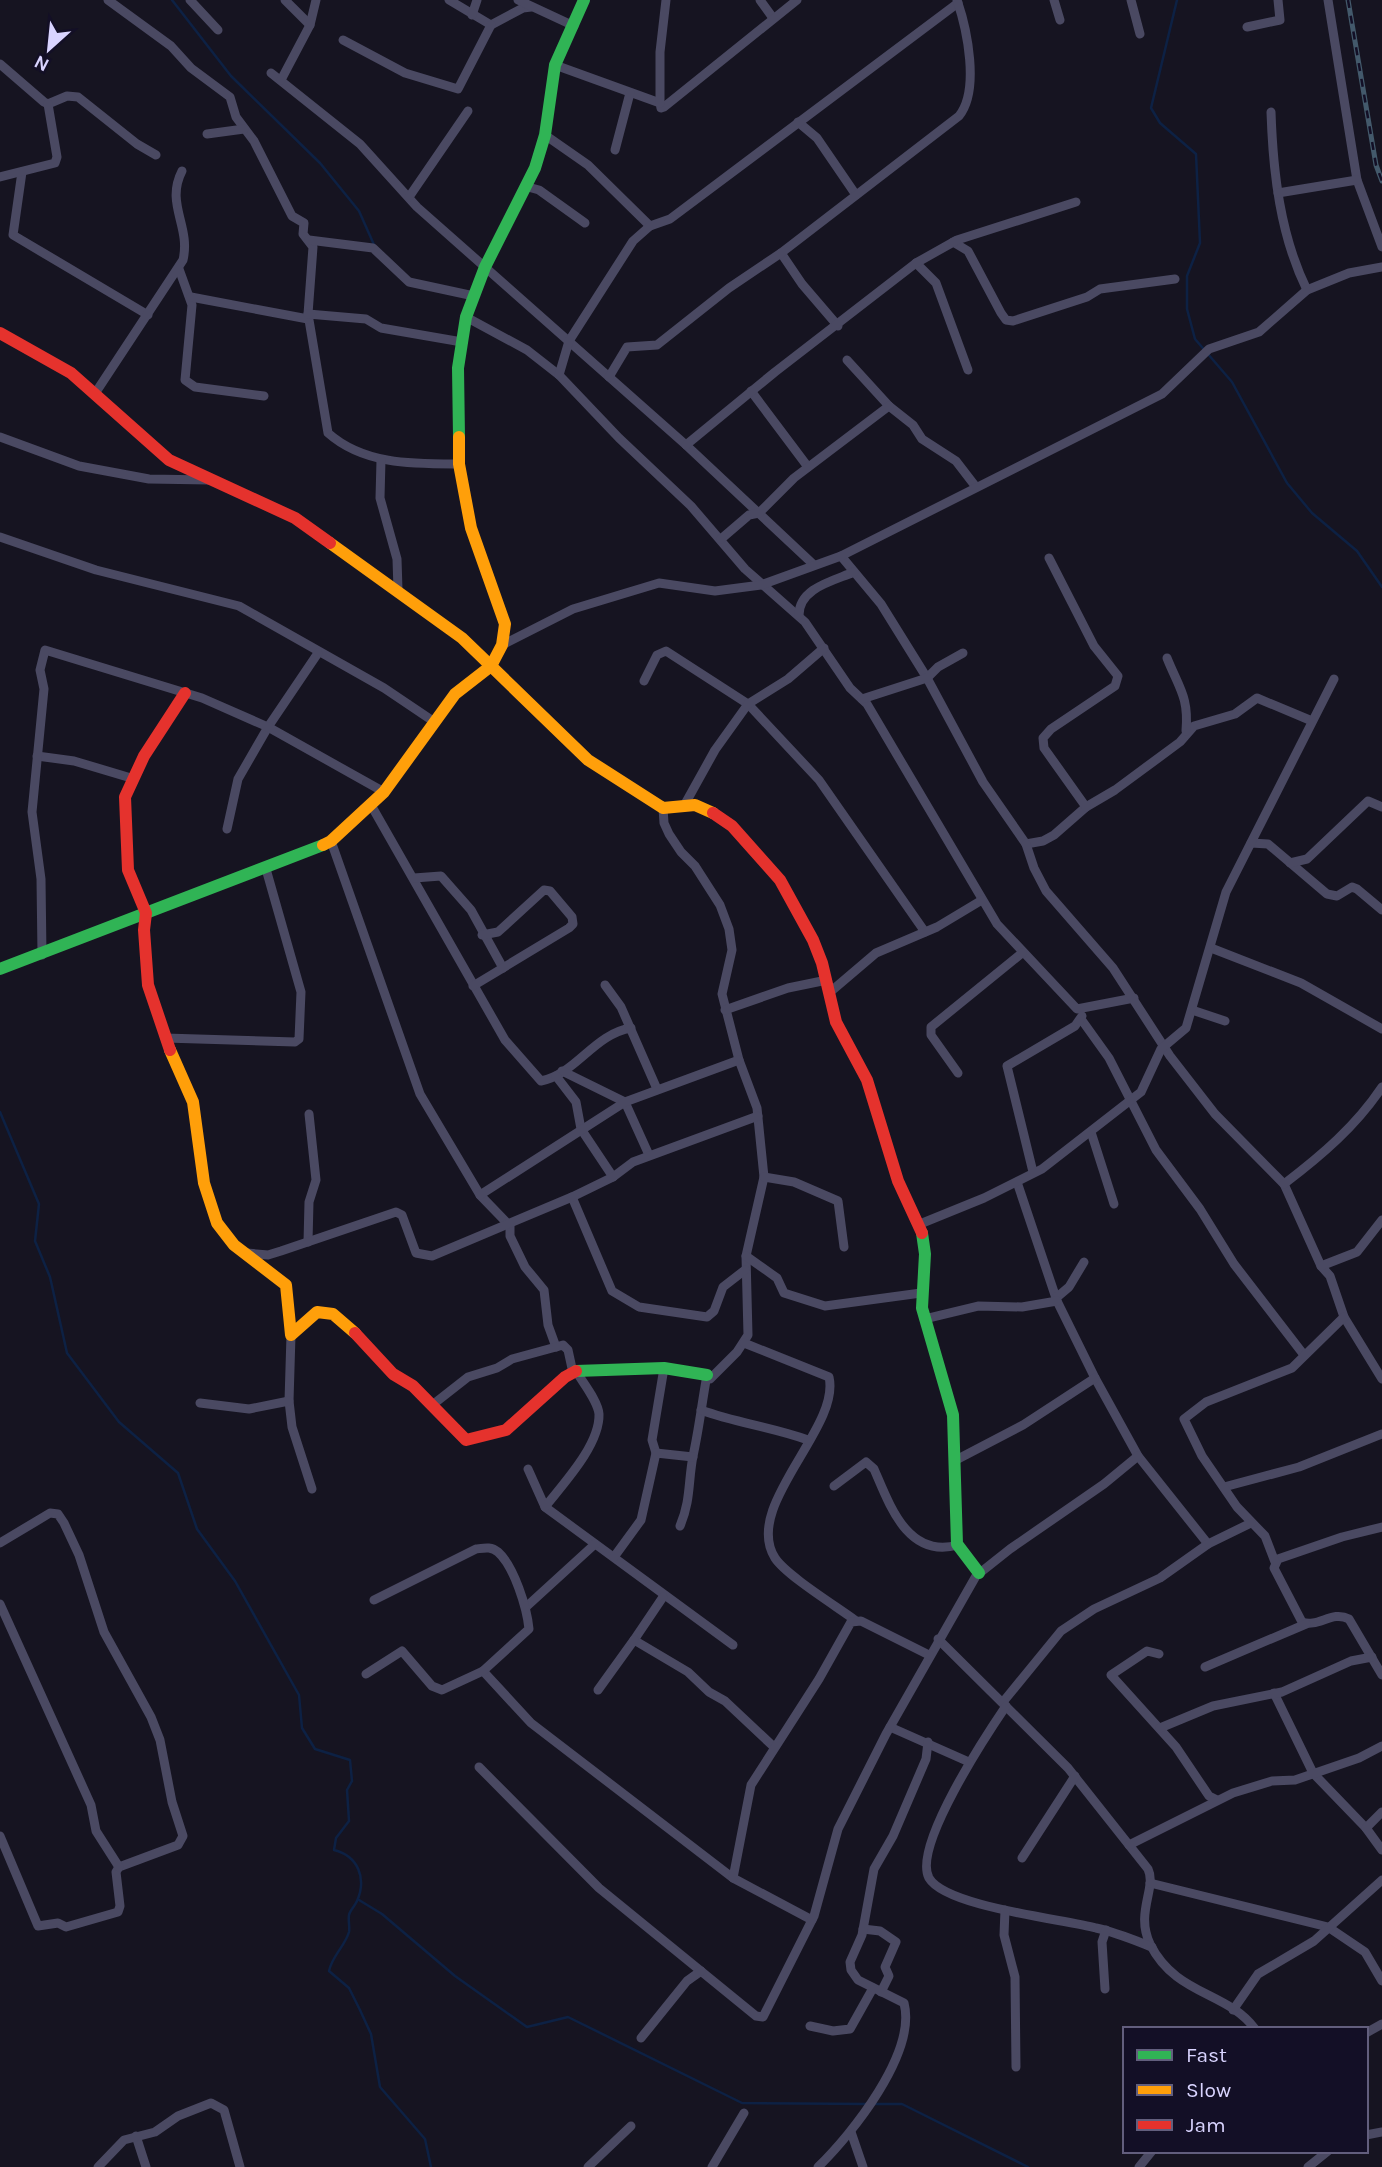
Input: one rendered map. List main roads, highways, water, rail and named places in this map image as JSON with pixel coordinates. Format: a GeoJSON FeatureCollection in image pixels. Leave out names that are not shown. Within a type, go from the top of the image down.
{"type":"FeatureCollection","features":[{"type":"Feature","properties":{"kind":"waterway"},"geometry":{"type":"LineString","coordinates":[[172,0],[231,76],[320,163],[359,211],[375,247]]}},
{"type":"Feature","properties":{"kind":"waterway"},"geometry":{"type":"LineString","coordinates":[[1177,0],[1151,108],[1160,123],[1196,154],[1200,243],[1187,276],[1187,309],[1195,339],[1232,382],[1287,483],[1312,513],[1357,551],[1382,587]]}},
{"type":"Feature","properties":{"kind":"waterway"},"geometry":{"type":"LineString","coordinates":[[0,1112],[39,1204],[35,1241],[50,1277],[67,1353],[119,1422],[178,1473],[197,1529],[235,1581],[299,1695],[302,1728],[315,1749],[350,1760],[352,1781],[347,1790],[349,1821],[336,1838],[334,1850],[349,1857],[354,1863],[361,1884],[357,1901],[350,1911],[349,1932],[329,1971],[349,1988],[371,2034],[380,2087],[425,2139],[431,2167]]}},
{"type":"Feature","properties":{"kind":"waterway"},"geometry":{"type":"LineString","coordinates":[[359,1900],[382,1914],[455,1976],[527,2027],[568,2017],[742,2103],[868,2104]]}},
{"type":"Feature","properties":{"kind":"waterway"},"geometry":{"type":"LineString","coordinates":[[875,2104],[902,2104],[1028,2167]]}},
{"type":"Feature","properties":{"kind":"railway"},"geometry":{"type":"LineString","coordinates":[[1348,0],[1376,165],[1382,181]]}}]}
